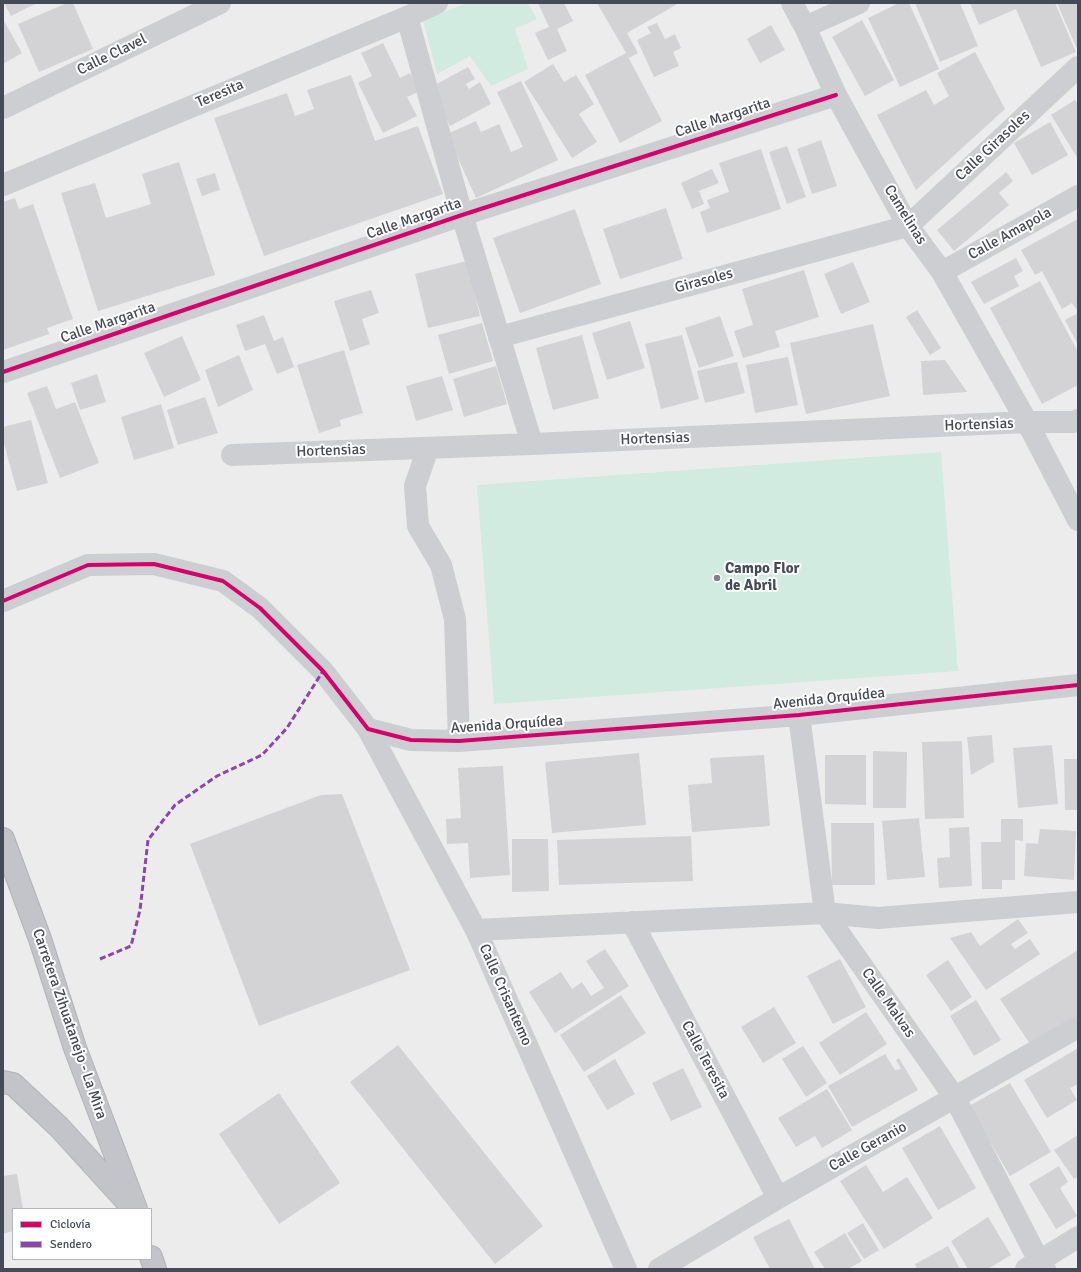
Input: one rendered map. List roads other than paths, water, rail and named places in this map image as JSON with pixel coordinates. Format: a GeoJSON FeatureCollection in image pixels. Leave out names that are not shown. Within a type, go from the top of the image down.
{"type":"FeatureCollection","features":[{"type":"Feature","properties":{"kind":"highway","name":"Carretera Zihuatanejo - La Mira"},"geometry":{"type":"LineString","coordinates":[[3,839],[40,939],[75,1048],[135,1208]]}},
{"type":"Feature","properties":{"kind":"highway"},"geometry":{"type":"LineString","coordinates":[[3,1082],[12,1084],[58,1128],[134,1208]]}},
{"type":"Feature","properties":{"kind":"highway"},"geometry":{"type":"LineString","coordinates":[[152,1259],[155,1269]]}},
{"type":"Feature","properties":{"kind":"street","name":"Calle Clavel"},"geometry":{"type":"LineString","coordinates":[[3,108],[220,3]]}},
{"type":"Feature","properties":{"kind":"street","name":"Teresita"},"geometry":{"type":"LineString","coordinates":[[3,185],[407,17],[437,3]]}},
{"type":"Feature","properties":{"kind":"street","name":"Camelinas"},"geometry":{"type":"LineString","coordinates":[[792,3],[805,27],[836,94],[908,226],[942,272],[1027,422],[1078,520]]}},
{"type":"Feature","properties":{"kind":"street"},"geometry":{"type":"LineString","coordinates":[[805,27],[859,3]]}},
{"type":"Feature","properties":{"kind":"street"},"geometry":{"type":"LineString","coordinates":[[407,17],[462,215],[532,444]]}},
{"type":"Feature","properties":{"kind":"street","name":"Calle Girasoles"},"geometry":{"type":"LineString","coordinates":[[908,226],[1078,67]]}},
{"type":"Feature","properties":{"kind":"street","name":"Calle Margarita"},"geometry":{"type":"LineString","coordinates":[[3,372],[462,215],[836,94]]}},
{"type":"Feature","properties":{"kind":"street","name":"Calle Amapola"},"geometry":{"type":"LineString","coordinates":[[942,272],[1078,196]]}},
{"type":"Feature","properties":{"kind":"street","name":"Girasoles"},"geometry":{"type":"LineString","coordinates":[[499,336],[908,226]]}},
{"type":"Feature","properties":{"kind":"street","name":"Hortensias"},"geometry":{"type":"LineString","coordinates":[[232,455],[532,444],[1027,422],[1077,422]]}},
{"type":"Feature","properties":{"kind":"street"},"geometry":{"type":"LineString","coordinates":[[428,448],[415,486],[418,526],[441,565],[455,619],[459,741]]}},
{"type":"Feature","properties":{"kind":"street"},"geometry":{"type":"LineString","coordinates":[[5,595],[88,565],[154,564],[223,581],[260,608],[323,671],[368,729]]}},
{"type":"Feature","properties":{"kind":"street","name":"Avenida Orquídea"},"geometry":{"type":"LineString","coordinates":[[368,729],[411,740],[459,741],[799,715],[1078,685]]}},
{"type":"Feature","properties":{"kind":"street","name":"Calle Malvas"},"geometry":{"type":"LineString","coordinates":[[799,715],[825,913],[955,1098],[1037,1266]]}},
{"type":"Feature","properties":{"kind":"street","name":"Calle Crisantemo"},"geometry":{"type":"LineString","coordinates":[[368,729],[476,930],[626,1269]]}},
{"type":"Feature","properties":{"kind":"street"},"geometry":{"type":"LineString","coordinates":[[476,930],[825,913],[878,918],[1078,902]]}},
{"type":"Feature","properties":{"kind":"street","name":"Calle Teresita"},"geometry":{"type":"LineString","coordinates":[[632,922],[778,1198]]}},
{"type":"Feature","properties":{"kind":"street","name":"Calle Geranio"},"geometry":{"type":"LineString","coordinates":[[659,1269],[778,1198],[1078,1027]]}},
{"type":"Feature","properties":{"kind":"street"},"geometry":{"type":"LineString","coordinates":[[1037,1266],[1078,1237]]}},
{"type":"Feature","properties":{"kind":"place","name":"Campo Flor de Abril"},"geometry":{"type":"Point","coordinates":[717,578]}}]}
